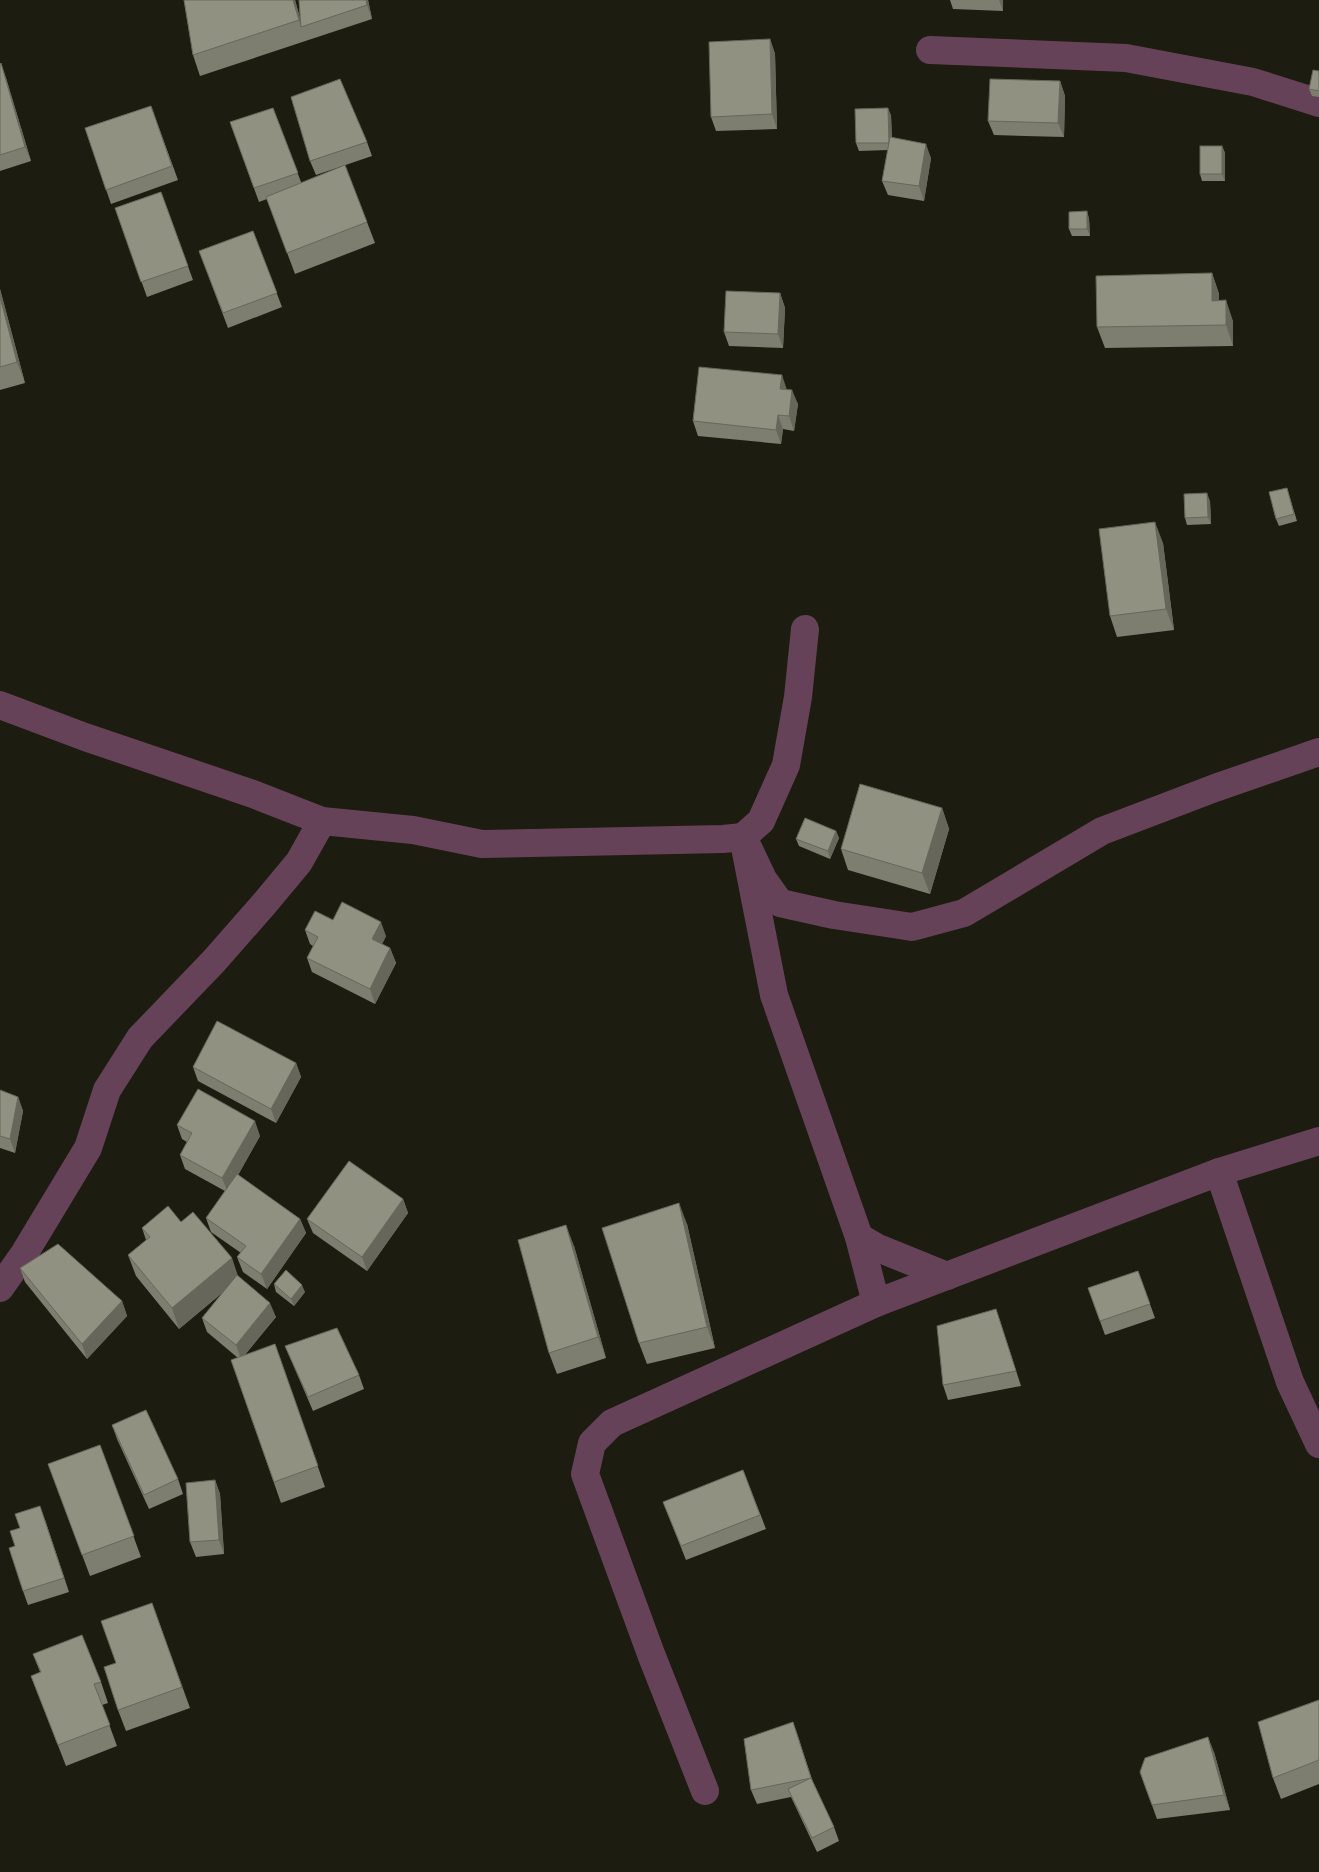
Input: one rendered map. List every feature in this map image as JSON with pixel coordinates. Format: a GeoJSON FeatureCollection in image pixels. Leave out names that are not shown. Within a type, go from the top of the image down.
{"type":"FeatureCollection","features":[{"type":"Feature","properties":{"kind":"street"},"geometry":{"type":"LineString","coordinates":[[930,50],[1126,58],[1253,82],[1319,103]]}},
{"type":"Feature","properties":{"kind":"street"},"geometry":{"type":"LineString","coordinates":[[0,705],[85,737],[252,794],[322,821],[413,830],[482,844],[724,839],[743,837],[761,821],[786,765],[798,698],[806,629]]}},
{"type":"Feature","properties":{"kind":"street"},"geometry":{"type":"LineString","coordinates":[[743,837],[764,879],[780,903],[834,915],[912,927],[964,914],[1102,831],[1215,788],[1319,752]]}},
{"type":"Feature","properties":{"kind":"street"},"geometry":{"type":"LineString","coordinates":[[0,1288],[24,1254],[88,1148],[107,1090],[140,1038],[214,961],[264,904],[299,862],[322,821]]}},
{"type":"Feature","properties":{"kind":"street"},"geometry":{"type":"LineString","coordinates":[[743,837],[774,995],[859,1237],[876,1303]]}},
{"type":"Feature","properties":{"kind":"street"},"geometry":{"type":"LineString","coordinates":[[705,1791],[651,1654],[585,1474],[592,1443],[612,1423],[876,1303],[1219,1172],[1319,1141]]}},
{"type":"Feature","properties":{"kind":"street"},"geometry":{"type":"LineString","coordinates":[[1219,1172],[1290,1382],[1319,1444]]}},
{"type":"Feature","properties":{"kind":"street"},"geometry":{"type":"LineString","coordinates":[[859,1237],[878,1248],[947,1276]]}},
{"type":"Feature","properties":{"kind":"building"},"geometry":{"type":"Polygon","coordinates":[[[184,0],[293,0],[299,20],[193,55],[184,0]]]}},
{"type":"Feature","properties":{"kind":"building"},"geometry":{"type":"Polygon","coordinates":[[[299,0],[366,0],[367,5],[301,27],[299,0]]]}},
{"type":"Feature","properties":{"kind":"building"},"geometry":{"type":"Polygon","coordinates":[[[770,39],[772,114],[711,117],[709,42],[770,39]]]}},
{"type":"Feature","properties":{"kind":"building"},"geometry":{"type":"Polygon","coordinates":[[[0,64],[25,147],[0,155],[0,64]]]}},
{"type":"Feature","properties":{"kind":"building"},"geometry":{"type":"Polygon","coordinates":[[[1313,70],[1319,71],[1319,91],[1309,89],[1313,70]]]}},
{"type":"Feature","properties":{"kind":"building"},"geometry":{"type":"Polygon","coordinates":[[[340,79],[367,142],[310,161],[291,97],[340,79]]]}},
{"type":"Feature","properties":{"kind":"building"},"geometry":{"type":"Polygon","coordinates":[[[990,79],[1060,81],[1058,123],[988,121],[990,79]]]}},
{"type":"Feature","properties":{"kind":"building"},"geometry":{"type":"Polygon","coordinates":[[[151,106],[172,166],[106,190],[85,128],[151,106]]]}},
{"type":"Feature","properties":{"kind":"building"},"geometry":{"type":"Polygon","coordinates":[[[273,108],[298,173],[254,188],[230,122],[273,108]]]}},
{"type":"Feature","properties":{"kind":"building"},"geometry":{"type":"Polygon","coordinates":[[[888,108],[889,143],[856,143],[855,109],[888,108]]]}},
{"type":"Feature","properties":{"kind":"building"},"geometry":{"type":"Polygon","coordinates":[[[890,137],[926,144],[919,186],[882,181],[890,137]]]}},
{"type":"Feature","properties":{"kind":"building"},"geometry":{"type":"Polygon","coordinates":[[[1200,146],[1222,146],[1222,174],[1200,174],[1200,146]]]}},
{"type":"Feature","properties":{"kind":"building"},"geometry":{"type":"Polygon","coordinates":[[[345,165],[367,222],[287,253],[266,197],[345,165]]]}},
{"type":"Feature","properties":{"kind":"building"},"geometry":{"type":"Polygon","coordinates":[[[161,192],[188,266],[141,282],[115,208],[161,192]]]}},
{"type":"Feature","properties":{"kind":"building"},"geometry":{"type":"Polygon","coordinates":[[[1087,211],[1087,229],[1069,229],[1069,212],[1087,211]]]}},
{"type":"Feature","properties":{"kind":"building"},"geometry":{"type":"Polygon","coordinates":[[[253,231],[277,293],[223,313],[199,251],[253,231]]]}},
{"type":"Feature","properties":{"kind":"building"},"geometry":{"type":"Polygon","coordinates":[[[1212,273],[1212,301],[1226,300],[1226,325],[1097,327],[1096,276],[1212,273]]]}},
{"type":"Feature","properties":{"kind":"building"},"geometry":{"type":"Polygon","coordinates":[[[726,291],[780,293],[778,334],[724,332],[726,291]]]}},
{"type":"Feature","properties":{"kind":"building"},"geometry":{"type":"Polygon","coordinates":[[[0,297],[17,362],[0,367],[0,297]]]}},
{"type":"Feature","properties":{"kind":"building"},"geometry":{"type":"Polygon","coordinates":[[[699,367],[782,375],[780,389],[792,390],[789,416],[778,415],[776,430],[693,421],[699,367]]]}},
{"type":"Feature","properties":{"kind":"building"},"geometry":{"type":"Polygon","coordinates":[[[1287,488],[1294,514],[1276,519],[1269,492],[1287,488]]]}},
{"type":"Feature","properties":{"kind":"building"},"geometry":{"type":"Polygon","coordinates":[[[1207,493],[1208,517],[1185,518],[1184,494],[1207,493]]]}},
{"type":"Feature","properties":{"kind":"building"},"geometry":{"type":"Polygon","coordinates":[[[1155,522],[1166,609],[1110,616],[1099,529],[1155,522]]]}},
{"type":"Feature","properties":{"kind":"building"},"geometry":{"type":"Polygon","coordinates":[[[860,784],[942,808],[922,873],[841,849],[860,784]]]}},
{"type":"Feature","properties":{"kind":"building"},"geometry":{"type":"Polygon","coordinates":[[[805,818],[836,831],[828,851],[796,839],[805,818]]]}},
{"type":"Feature","properties":{"kind":"building"},"geometry":{"type":"Polygon","coordinates":[[[342,902],[381,922],[372,939],[390,948],[370,989],[307,958],[318,937],[305,930],[315,911],[333,920],[342,902]]]}},
{"type":"Feature","properties":{"kind":"building"},"geometry":{"type":"Polygon","coordinates":[[[217,1021],[296,1063],[271,1109],[193,1067],[217,1021]]]}},
{"type":"Feature","properties":{"kind":"building"},"geometry":{"type":"Polygon","coordinates":[[[198,1089],[255,1121],[222,1178],[180,1155],[192,1133],[177,1125],[198,1089]]]}},
{"type":"Feature","properties":{"kind":"building"},"geometry":{"type":"Polygon","coordinates":[[[0,1090],[18,1097],[10,1139],[0,1136],[0,1090]]]}},
{"type":"Feature","properties":{"kind":"building"},"geometry":{"type":"Polygon","coordinates":[[[349,1161],[403,1199],[362,1257],[307,1219],[349,1161]]]}},
{"type":"Feature","properties":{"kind":"building"},"geometry":{"type":"Polygon","coordinates":[[[237,1174],[300,1219],[261,1274],[237,1257],[246,1246],[206,1218],[237,1174]]]}},
{"type":"Feature","properties":{"kind":"building"},"geometry":{"type":"Polygon","coordinates":[[[679,1203],[707,1327],[639,1343],[602,1228],[679,1203]]]}},
{"type":"Feature","properties":{"kind":"building"},"geometry":{"type":"Polygon","coordinates":[[[168,1206],[181,1222],[193,1212],[232,1258],[172,1308],[128,1255],[150,1237],[142,1228],[168,1206]]]}},
{"type":"Feature","properties":{"kind":"building"},"geometry":{"type":"Polygon","coordinates":[[[566,1225],[598,1337],[549,1353],[518,1240],[566,1225]]]}},
{"type":"Feature","properties":{"kind":"building"},"geometry":{"type":"Polygon","coordinates":[[[58,1244],[122,1301],[82,1344],[20,1268],[58,1244]]]}},
{"type":"Feature","properties":{"kind":"building"},"geometry":{"type":"Polygon","coordinates":[[[286,1270],[302,1285],[291,1299],[274,1284],[286,1270]]]}},
{"type":"Feature","properties":{"kind":"building"},"geometry":{"type":"Polygon","coordinates":[[[1138,1271],[1150,1304],[1100,1321],[1088,1288],[1138,1271]]]}},
{"type":"Feature","properties":{"kind":"building"},"geometry":{"type":"Polygon","coordinates":[[[237,1275],[270,1303],[236,1345],[202,1318],[237,1275]]]}},
{"type":"Feature","properties":{"kind":"building"},"geometry":{"type":"Polygon","coordinates":[[[996,1309],[1016,1371],[943,1385],[937,1326],[996,1309]]]}},
{"type":"Feature","properties":{"kind":"building"},"geometry":{"type":"Polygon","coordinates":[[[337,1328],[359,1375],[308,1397],[285,1346],[337,1328]]]}},
{"type":"Feature","properties":{"kind":"building"},"geometry":{"type":"Polygon","coordinates":[[[275,1344],[318,1466],[274,1482],[231,1360],[275,1344]]]}},
{"type":"Feature","properties":{"kind":"building"},"geometry":{"type":"Polygon","coordinates":[[[146,1410],[178,1479],[144,1495],[112,1425],[146,1410]]]}},
{"type":"Feature","properties":{"kind":"building"},"geometry":{"type":"Polygon","coordinates":[[[100,1445],[134,1536],[82,1555],[48,1464],[100,1445]]]}},
{"type":"Feature","properties":{"kind":"building"},"geometry":{"type":"Polygon","coordinates":[[[743,1470],[760,1515],[681,1546],[663,1502],[743,1470]]]}},
{"type":"Feature","properties":{"kind":"building"},"geometry":{"type":"Polygon","coordinates":[[[215,1480],[219,1540],[190,1542],[186,1483],[215,1480]]]}},
{"type":"Feature","properties":{"kind":"building"},"geometry":{"type":"Polygon","coordinates":[[[40,1506],[64,1578],[23,1591],[9,1548],[15,1546],[10,1531],[20,1528],[15,1514],[40,1506]]]}},
{"type":"Feature","properties":{"kind":"building"},"geometry":{"type":"Polygon","coordinates":[[[152,1603],[182,1687],[118,1710],[104,1667],[116,1663],[101,1621],[152,1603]]]}},
{"type":"Feature","properties":{"kind":"building"},"geometry":{"type":"Polygon","coordinates":[[[82,1635],[101,1682],[94,1684],[110,1725],[58,1745],[31,1676],[41,1672],[33,1654],[82,1635]]]}},
{"type":"Feature","properties":{"kind":"building"},"geometry":{"type":"Polygon","coordinates":[[[1319,1700],[1319,1760],[1273,1778],[1258,1722],[1319,1700]]]}},
{"type":"Feature","properties":{"kind":"building"},"geometry":{"type":"Polygon","coordinates":[[[793,1722],[811,1778],[751,1790],[744,1739],[793,1722]]]}},
{"type":"Feature","properties":{"kind":"building"},"geometry":{"type":"Polygon","coordinates":[[[1208,1737],[1224,1795],[1152,1805],[1140,1772],[1145,1758],[1208,1737]]]}},
{"type":"Feature","properties":{"kind":"building"},"geometry":{"type":"Polygon","coordinates":[[[811,1778],[834,1827],[812,1838],[788,1789],[811,1778]]]}}]}
